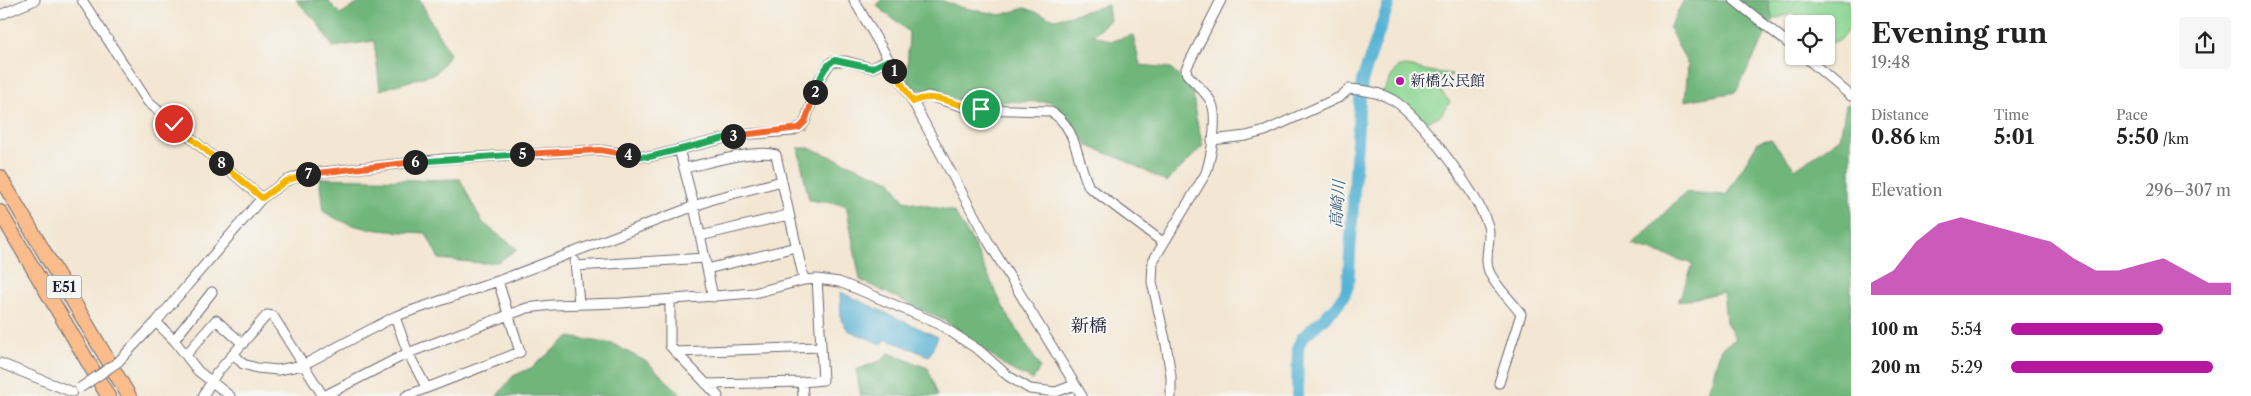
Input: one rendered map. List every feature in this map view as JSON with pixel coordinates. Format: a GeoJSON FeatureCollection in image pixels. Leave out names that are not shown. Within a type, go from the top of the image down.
{"type":"FeatureCollection","features":[{"type":"Feature","properties":{"kind":"highway","name":"E51"},"geometry":{"type":"LineString","coordinates":[[0,176],[129,396]]}},
{"type":"Feature","properties":{"kind":"highway","name":"E51"},"geometry":{"type":"LineString","coordinates":[[0,212],[108,396]]}},
{"type":"Feature","properties":{"kind":"street"},"geometry":{"type":"LineString","coordinates":[[0,15],[35,0]]}},
{"type":"Feature","properties":{"kind":"street"},"geometry":{"type":"LineString","coordinates":[[82,0],[148,102],[262,198]]}},
{"type":"Feature","properties":{"kind":"street"},"geometry":{"type":"LineString","coordinates":[[854,0],[913,102],[988,241],[1082,396]]}},
{"type":"Feature","properties":{"kind":"street"},"geometry":{"type":"LineString","coordinates":[[1172,396],[1166,344],[1152,282],[1153,261],[1206,173],[1212,140],[1212,104],[1187,74],[1186,69],[1220,0]]}},
{"type":"Feature","properties":{"kind":"street"},"geometry":{"type":"LineString","coordinates":[[1734,0],[1785,41]]}},
{"type":"Feature","properties":{"kind":"street"},"geometry":{"type":"LineString","coordinates":[[0,364],[73,392],[118,362],[156,322],[262,198],[286,181],[304,174],[444,159],[600,150],[621,152],[642,158],[738,134],[799,128],[805,122],[820,80],[831,62],[845,60],[872,68],[888,60]]}},
{"type":"Feature","properties":{"kind":"street"},"geometry":{"type":"LineString","coordinates":[[1815,65],[1851,96]]}},
{"type":"Feature","properties":{"kind":"street"},"geometry":{"type":"LineString","coordinates":[[1212,140],[1246,136],[1265,131],[1340,96],[1349,89],[1380,93],[1394,100],[1414,116],[1446,157],[1484,213],[1489,228],[1488,268],[1521,314],[1499,383]]}},
{"type":"Feature","properties":{"kind":"street"},"geometry":{"type":"LineString","coordinates":[[913,102],[928,96],[971,109],[1049,111],[1058,115],[1074,140],[1083,175],[1089,187],[1164,243]]}},
{"type":"Feature","properties":{"kind":"street"},"geometry":{"type":"LineString","coordinates":[[679,149],[694,206],[713,297]]}},
{"type":"Feature","properties":{"kind":"street"},"geometry":{"type":"LineString","coordinates":[[684,168],[744,155],[770,153],[776,155],[804,280]]}},
{"type":"Feature","properties":{"kind":"street"},"geometry":{"type":"LineString","coordinates":[[234,354],[243,364],[258,368],[278,370],[303,365],[395,317],[498,281],[694,206],[782,181]]}},
{"type":"Feature","properties":{"kind":"street"},"geometry":{"type":"LineString","coordinates":[[700,236],[788,215]]}},
{"type":"Feature","properties":{"kind":"street"},"geometry":{"type":"LineString","coordinates":[[707,269],[796,247]]}},
{"type":"Feature","properties":{"kind":"street"},"geometry":{"type":"LineString","coordinates":[[574,252],[579,303]]}},
{"type":"Feature","properties":{"kind":"street"},"geometry":{"type":"LineString","coordinates":[[576,266],[705,258]]}},
{"type":"Feature","properties":{"kind":"street"},"geometry":{"type":"LineString","coordinates":[[203,396],[211,382],[267,315],[273,316],[324,396],[408,352],[509,314],[536,307],[754,294],[817,278],[839,282],[939,324],[980,351],[1008,376],[1030,389],[1056,392],[1074,385]]}},
{"type":"Feature","properties":{"kind":"street"},"geometry":{"type":"LineString","coordinates":[[706,384],[823,380],[817,278]]}},
{"type":"Feature","properties":{"kind":"street"},"geometry":{"type":"LineString","coordinates":[[406,396],[520,352],[498,281]]}},
{"type":"Feature","properties":{"kind":"street"},"geometry":{"type":"LineString","coordinates":[[174,340],[212,292]]}},
{"type":"Feature","properties":{"kind":"street"},"geometry":{"type":"LineString","coordinates":[[670,300],[670,346],[718,396]]}},
{"type":"Feature","properties":{"kind":"street"},"geometry":{"type":"LineString","coordinates":[[395,317],[408,352],[426,387]]}},
{"type":"Feature","properties":{"kind":"street"},"geometry":{"type":"LineString","coordinates":[[186,355],[216,320],[243,344]]}},
{"type":"Feature","properties":{"kind":"street"},"geometry":{"type":"LineString","coordinates":[[156,322],[174,340],[198,371],[230,396]]}},
{"type":"Feature","properties":{"kind":"street"},"geometry":{"type":"LineString","coordinates":[[675,352],[820,347]]}},
{"type":"Feature","properties":{"kind":"street"},"geometry":{"type":"LineString","coordinates":[[802,382],[802,396]]}},
{"type":"Feature","properties":{"kind":"green space"},"geometry":{"type":"Polygon","coordinates":[[[296,0],[327,0],[341,14],[364,0],[420,0],[450,54],[436,73],[380,90],[374,41],[333,47],[317,22],[296,0]]]}},
{"type":"Feature","properties":{"kind":"green space"},"geometry":{"type":"Polygon","coordinates":[[[881,0],[941,0],[960,7],[1001,15],[1025,8],[1055,19],[1108,5],[1110,20],[1093,35],[1111,41],[1133,35],[1140,65],[1171,68],[1193,92],[1196,118],[1203,146],[1167,182],[1122,159],[1088,146],[1052,102],[962,101],[911,87],[907,76],[909,32],[877,6],[881,0]]]}},
{"type":"Feature","properties":{"kind":"green space"},"geometry":{"type":"Polygon","coordinates":[[[1684,0],[1767,0],[1773,20],[1736,92],[1685,101],[1688,65],[1669,28],[1684,0]]]}},
{"type":"Feature","properties":{"kind":"green space"},"geometry":{"type":"Polygon","coordinates":[[[1767,0],[1849,0],[1851,27],[1840,40],[1835,41],[1835,15],[1794,15],[1792,13],[1773,20],[1767,0]]]}},
{"type":"Feature","properties":{"kind":"green space"},"geometry":{"type":"Polygon","coordinates":[[[1407,66],[1452,74],[1448,80],[1441,81],[1440,90],[1450,102],[1441,115],[1422,124],[1382,93],[1397,67],[1407,66]]]}},
{"type":"Feature","properties":{"kind":"green space"},"geometry":{"type":"Polygon","coordinates":[[[1851,103],[1851,396],[1696,396],[1708,392],[1721,348],[1736,339],[1726,322],[1723,292],[1678,302],[1693,264],[1633,245],[1685,192],[1726,195],[1758,142],[1771,139],[1795,169],[1840,138],[1846,105],[1851,103]]]}},
{"type":"Feature","properties":{"kind":"green space"},"geometry":{"type":"Polygon","coordinates":[[[798,148],[810,148],[891,181],[904,201],[953,211],[971,239],[1003,307],[1040,367],[1033,380],[1008,368],[947,322],[860,280],[846,205],[809,200],[798,148]]]}},
{"type":"Feature","properties":{"kind":"green space"},"geometry":{"type":"Polygon","coordinates":[[[319,178],[460,179],[482,222],[517,249],[498,262],[481,263],[439,259],[426,233],[386,231],[359,227],[335,218],[323,211],[319,178]]]}},
{"type":"Feature","properties":{"kind":"green space"},"geometry":{"type":"Polygon","coordinates":[[[569,337],[613,344],[647,362],[683,396],[497,396],[513,376],[531,368],[569,337]]]}},
{"type":"Feature","properties":{"kind":"green space"},"geometry":{"type":"Polygon","coordinates":[[[889,353],[928,368],[938,396],[861,396],[856,370],[882,360],[889,353]]]}},
{"type":"Feature","properties":{"kind":"water"},"geometry":{"type":"Polygon","coordinates":[[[840,292],[938,337],[929,356],[887,339],[881,344],[848,330],[841,320],[840,292]]]}},
{"type":"Feature","properties":{"kind":"waterway","name":"高崎川"},"geometry":{"type":"LineString","coordinates":[[1297,396],[1298,347],[1302,338],[1337,306],[1348,286],[1362,81],[1390,0]]}},
{"type":"Feature","properties":{"kind":"place","name":"新橋公民館"},"geometry":{"type":"Point","coordinates":[1400,81]}},
{"type":"Feature","properties":{"kind":"district","name":"新橋"},"geometry":{"type":"Point","coordinates":[1089,326]}},
{"type":"Feature","properties":{"kind":"route"},"geometry":{"type":"LineString","coordinates":[[174,124],[262,198],[286,181],[304,174],[356,167],[444,159],[600,150],[621,152],[642,158],[738,134],[792,131],[802,126],[805,122],[820,80],[827,66],[835,60],[845,60],[872,68],[888,60],[913,102],[928,96],[971,109],[981,109]]}}]}
